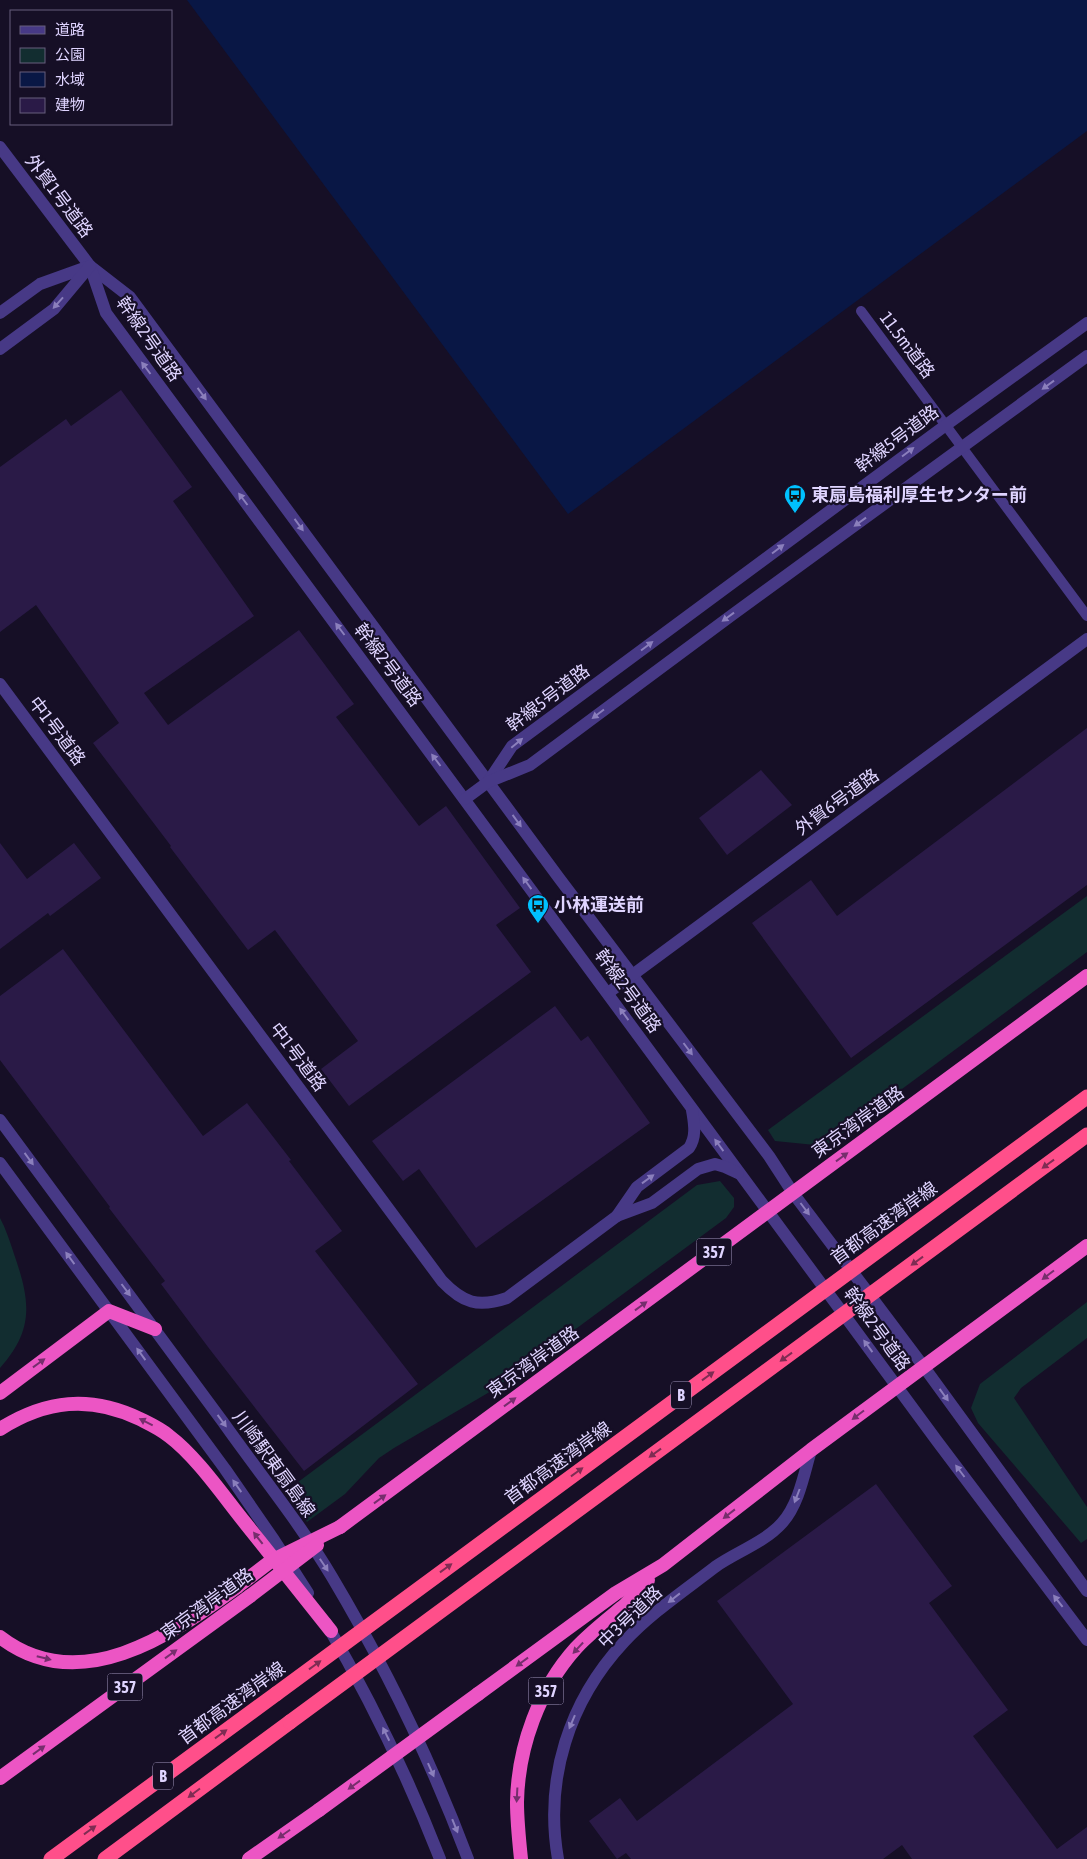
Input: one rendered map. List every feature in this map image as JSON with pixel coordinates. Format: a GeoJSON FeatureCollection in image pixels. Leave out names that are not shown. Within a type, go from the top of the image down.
{"type":"FeatureCollection","features":[{"type":"Feature","properties":{"kind":"highway","name":"東京湾岸道路"},"geometry":{"type":"LineString","coordinates":[[0,1778],[250,1596],[340,1527],[1087,976]]}},
{"type":"Feature","properties":{"kind":"highway","name":"首都高速湾岸線"},"geometry":{"type":"LineString","coordinates":[[51,1859],[1087,1097]]}},
{"type":"Feature","properties":{"kind":"highway","name":"B"},"geometry":{"type":"LineString","coordinates":[[105,1859],[1087,1135]]}},
{"type":"Feature","properties":{"kind":"highway","name":"357"},"geometry":{"type":"LineString","coordinates":[[249,1859],[616,1594],[663,1565],[811,1450],[1087,1246]]}},
{"type":"Feature","properties":{"kind":"highway"},"geometry":{"type":"LineString","coordinates":[[0,1393],[108,1311],[155,1329]]}},
{"type":"Feature","properties":{"kind":"highway"},"geometry":{"type":"LineString","coordinates":[[0,1429],[25,1415],[43,1408],[80,1403],[98,1405],[128,1414],[169,1435],[200,1467],[331,1632]]}},
{"type":"Feature","properties":{"kind":"highway"},"geometry":{"type":"LineString","coordinates":[[0,1637],[10,1645],[41,1658],[59,1662],[95,1662],[150,1642],[184,1623],[271,1560],[340,1527]]}},
{"type":"Feature","properties":{"kind":"highway","name":"357"},"geometry":{"type":"LineString","coordinates":[[521,1859],[517,1815],[518,1780],[527,1740],[538,1707],[555,1675],[575,1649],[625,1604],[663,1565]]}},
{"type":"Feature","properties":{"kind":"street","name":"外貿1号道路"},"geometry":{"type":"LineString","coordinates":[[0,147],[90,266]]}},
{"type":"Feature","properties":{"kind":"street"},"geometry":{"type":"LineString","coordinates":[[0,313],[40,284],[90,266]]}},
{"type":"Feature","properties":{"kind":"street"},"geometry":{"type":"LineString","coordinates":[[0,349],[54,308],[90,266]]}},
{"type":"Feature","properties":{"kind":"street","name":"幹線2号道路"},"geometry":{"type":"LineString","coordinates":[[90,266],[130,297],[631,975],[769,1156],[793,1193],[1085,1584]]}},
{"type":"Feature","properties":{"kind":"street","name":"幹線2号道路"},"geometry":{"type":"LineString","coordinates":[[90,266],[106,313],[608,992],[740,1174],[1087,1640]]}},
{"type":"Feature","properties":{"kind":"street","name":"幹線5号道路"},"geometry":{"type":"LineString","coordinates":[[488,782],[512,746],[946,424],[1087,323]]}},
{"type":"Feature","properties":{"kind":"street"},"geometry":{"type":"LineString","coordinates":[[465,799],[488,782],[530,765],[1087,356]]}},
{"type":"Feature","properties":{"kind":"street","name":"外貿6号道路"},"geometry":{"type":"LineString","coordinates":[[608,992],[1087,639]]}},
{"type":"Feature","properties":{"kind":"street","name":"中1号道路"},"geometry":{"type":"LineString","coordinates":[[0,684],[436,1273],[453,1293],[478,1303],[492,1303],[507,1298],[617,1216],[652,1203],[698,1169],[714,1164],[726,1167],[740,1174]]}},
{"type":"Feature","properties":{"kind":"street","name":"中1号道路"},"geometry":{"type":"LineString","coordinates":[[617,1216],[638,1186],[689,1148],[694,1131],[691,1107]]}},
{"type":"Feature","properties":{"kind":"street","name":"川崎駅東扇島線"},"geometry":{"type":"LineString","coordinates":[[0,1120],[155,1329],[332,1576],[394,1691],[442,1794],[468,1859]]}},
{"type":"Feature","properties":{"kind":"street"},"geometry":{"type":"LineString","coordinates":[[0,1163],[274,1540],[331,1632],[382,1725],[440,1859]]}},
{"type":"Feature","properties":{"kind":"street","name":"中3号道路"},"geometry":{"type":"LineString","coordinates":[[558,1859],[554,1814],[559,1767],[569,1728],[592,1685],[625,1642],[665,1605],[722,1562],[752,1545],[781,1525],[792,1508],[811,1450]]}},
{"type":"Feature","properties":{"kind":"lane","name":"11.5m道路"},"geometry":{"type":"LineString","coordinates":[[861,311],[1087,616]]}},
{"type":"Feature","properties":{"kind":"green space"},"geometry":{"type":"Polygon","coordinates":[[[1087,896],[1087,952],[825,1146],[775,1141],[768,1130],[1087,896]]]}},
{"type":"Feature","properties":{"kind":"green space"},"geometry":{"type":"Polygon","coordinates":[[[720,1181],[734,1198],[734,1207],[726,1218],[493,1390],[379,1458],[345,1494],[307,1522],[286,1491],[697,1185],[720,1181]]]}},
{"type":"Feature","properties":{"kind":"green space"},"geometry":{"type":"Polygon","coordinates":[[[0,1218],[19,1271],[26,1300],[26,1314],[19,1340],[0,1368],[0,1218]]]}},
{"type":"Feature","properties":{"kind":"green space"},"geometry":{"type":"Polygon","coordinates":[[[1087,1302],[1087,1338],[1021,1388],[1014,1398],[1087,1507],[1087,1539],[1081,1543],[978,1423],[971,1408],[980,1384],[1087,1302]]]}},
{"type":"Feature","properties":{"kind":"water"},"geometry":{"type":"Polygon","coordinates":[[[187,0],[1087,0],[1087,131],[568,514],[187,0]]]}},
{"type":"Feature","properties":{"kind":"building"},"geometry":{"type":"Polygon","coordinates":[[[121,390],[192,487],[173,501],[254,616],[144,693],[168,725],[299,630],[354,704],[336,717],[419,826],[446,806],[520,908],[496,925],[531,972],[349,1106],[321,1069],[358,1041],[275,930],[248,950],[93,743],[119,723],[36,605],[0,632],[0,467],[66,419],[71,426],[121,390]]]}},
{"type":"Feature","properties":{"kind":"building"},"geometry":{"type":"Polygon","coordinates":[[[1087,728],[1087,885],[851,1058],[752,923],[811,880],[837,916],[1087,728]]]}},
{"type":"Feature","properties":{"kind":"building"},"geometry":{"type":"Polygon","coordinates":[[[761,770],[792,805],[727,855],[699,818],[761,770]]]}},
{"type":"Feature","properties":{"kind":"building"},"geometry":{"type":"Polygon","coordinates":[[[0,843],[27,879],[74,843],[101,878],[50,916],[48,913],[0,949],[0,843]]]}},
{"type":"Feature","properties":{"kind":"building"},"geometry":{"type":"Polygon","coordinates":[[[63,949],[203,1136],[247,1103],[342,1231],[315,1251],[418,1384],[304,1471],[161,1284],[165,1281],[0,1060],[0,996],[63,949]]]}},
{"type":"Feature","properties":{"kind":"building"},"geometry":{"type":"Polygon","coordinates":[[[555,1006],[581,1041],[588,1036],[650,1123],[476,1248],[419,1169],[403,1181],[372,1141],[555,1006]]]}},
{"type":"Feature","properties":{"kind":"building"},"geometry":{"type":"Polygon","coordinates":[[[876,1484],[952,1586],[929,1603],[1008,1710],[973,1736],[1057,1849],[1087,1827],[1087,1859],[912,1859],[902,1845],[883,1859],[631,1859],[626,1853],[617,1859],[589,1821],[620,1798],[637,1821],[793,1704],[717,1601],[876,1484]]]}},
{"type":"Feature","properties":{"kind":"place","name":"東扇島福利厚生センター前"},"geometry":{"type":"Point","coordinates":[795,514]}},
{"type":"Feature","properties":{"kind":"place","name":"小林運送前"},"geometry":{"type":"Point","coordinates":[538,924]}}]}
